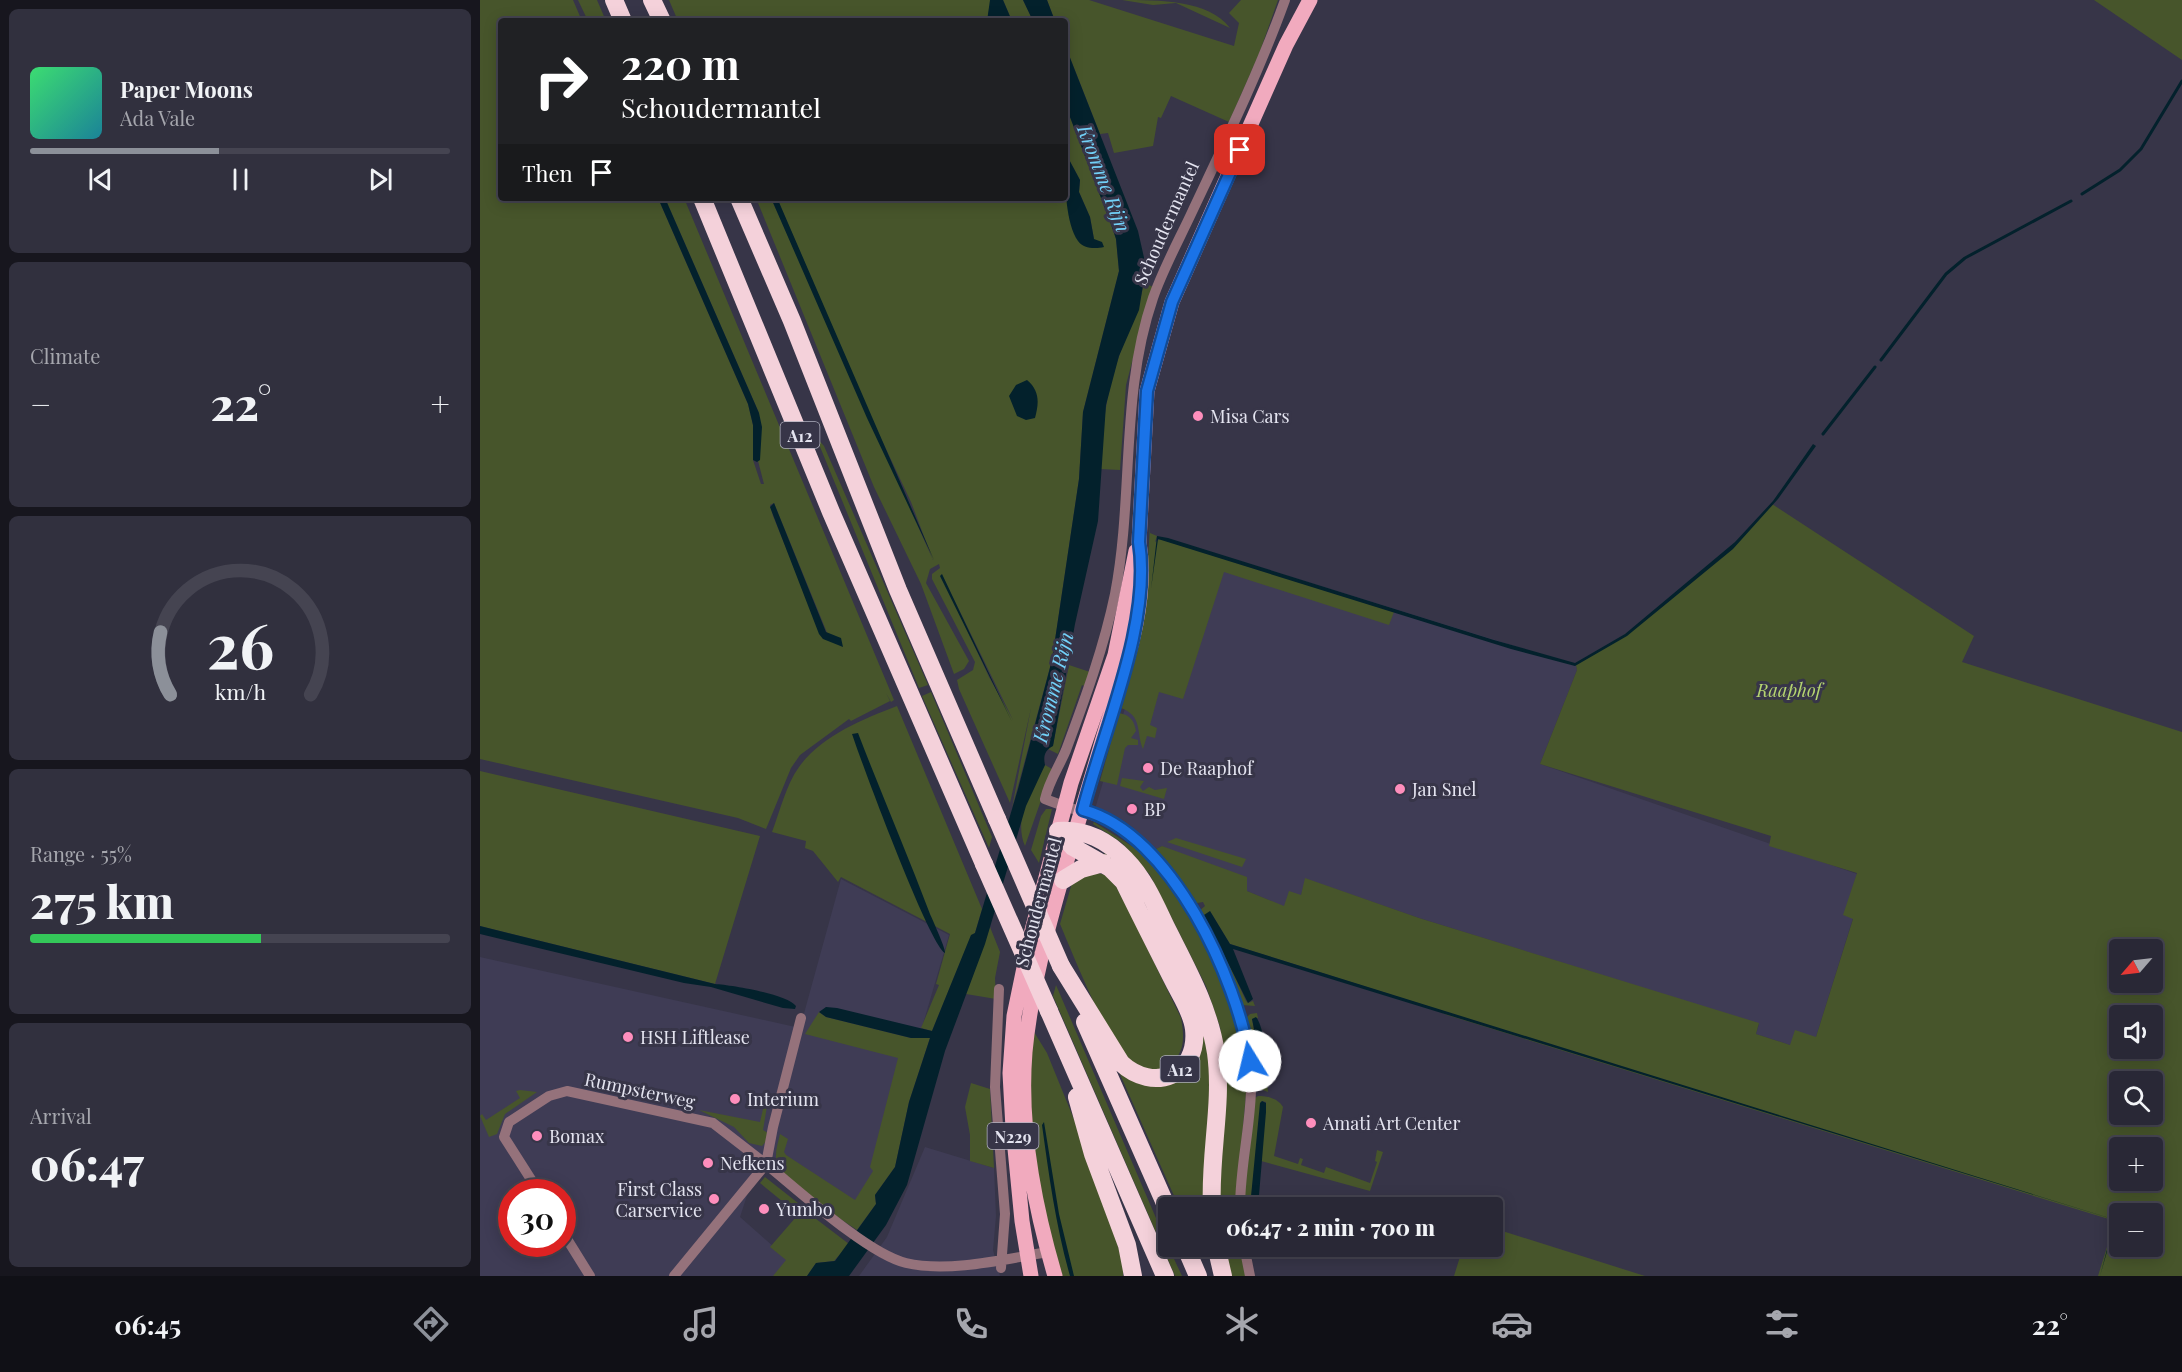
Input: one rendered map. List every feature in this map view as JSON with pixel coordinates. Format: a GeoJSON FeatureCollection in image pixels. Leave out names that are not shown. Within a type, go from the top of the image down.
{"type":"FeatureCollection","features":[{"type":"Feature","properties":{"kind":"highway"},"geometry":{"type":"LineString","coordinates":[[614,0],[622,18]]}},
{"type":"Feature","properties":{"kind":"highway"},"geometry":{"type":"LineString","coordinates":[[652,0],[661,18]]}},
{"type":"Feature","properties":{"kind":"highway","name":"A12"},"geometry":{"type":"LineString","coordinates":[[703,201],[910,697],[1165,1276]]}},
{"type":"Feature","properties":{"kind":"highway","name":"A12"},"geometry":{"type":"LineString","coordinates":[[740,201],[939,685],[1162,1197]]}},
{"type":"Feature","properties":{"kind":"highway"},"geometry":{"type":"LineString","coordinates":[[1058,831],[1078,829]]}},
{"type":"Feature","properties":{"kind":"highway","name":"A12"},"geometry":{"type":"LineString","coordinates":[[1078,829],[1116,851],[1136,872],[1205,1008],[1211,1027],[1217,1074],[1212,1197]]}},
{"type":"Feature","properties":{"kind":"highway"},"geometry":{"type":"LineString","coordinates":[[1058,831],[1073,847]]}},
{"type":"Feature","properties":{"kind":"highway","name":"A12"},"geometry":{"type":"LineString","coordinates":[[1061,966],[1121,1062],[1130,1071],[1139,1076],[1157,1079],[1168,1077],[1186,1064],[1194,1047],[1194,1027],[1186,1006],[1124,882],[1103,863],[1073,847]]}},
{"type":"Feature","properties":{"kind":"highway"},"geometry":{"type":"LineString","coordinates":[[1063,880],[1081,869],[1103,863]]}},
{"type":"Feature","properties":{"kind":"highway","name":"A12"},"geometry":{"type":"LineString","coordinates":[[1059,1034],[1093,1154],[1127,1245],[1133,1276]]}},
{"type":"Feature","properties":{"kind":"highway"},"geometry":{"type":"LineString","coordinates":[[1190,1257],[1198,1276]]}},
{"type":"Feature","properties":{"kind":"highway"},"geometry":{"type":"LineString","coordinates":[[1218,1257],[1223,1276]]}},
{"type":"Feature","properties":{"kind":"main road","name":"Schoudermantel"},"geometry":{"type":"LineString","coordinates":[[1286,45],[1299,0]]}},
{"type":"Feature","properties":{"kind":"main road","name":"Schoudermantel"},"geometry":{"type":"LineString","coordinates":[[1054,1276],[1033,1183],[1024,1080],[1029,1027],[1044,951],[1126,668],[1137,614],[1142,561],[1139,542],[1138,403],[1172,302],[1286,45],[1310,0]]}},
{"type":"Feature","properties":{"kind":"main road","name":"Schoudermantel"},"geometry":{"type":"LineString","coordinates":[[1031,1276],[1012,1128],[1010,1073],[1014,1016],[1031,934],[1058,831],[1081,751],[1115,655],[1132,562],[1139,542]]}},
{"type":"Feature","properties":{"kind":"street","name":"Schoudermantel"},"geometry":{"type":"LineString","coordinates":[[1066,806],[1045,799],[1051,778],[1065,752],[1094,670],[1114,594],[1124,537],[1138,403],[1137,351],[1153,297],[1267,51],[1285,0]]}},
{"type":"Feature","properties":{"kind":"street"},"geometry":{"type":"LineString","coordinates":[[1066,806],[1096,815],[1133,837],[1159,865],[1191,911],[1233,993],[1245,1030],[1251,1090],[1241,1197]]}},
{"type":"Feature","properties":{"kind":"street"},"geometry":{"type":"LineString","coordinates":[[999,989],[995,1086],[1005,1214],[1001,1264]]}},
{"type":"Feature","properties":{"kind":"street"},"geometry":{"type":"LineString","coordinates":[[674,1276],[766,1164],[773,1127],[801,1018]]}},
{"type":"Feature","properties":{"kind":"street","name":"Rumpsterweg"},"geometry":{"type":"LineString","coordinates":[[531,1179],[504,1137],[509,1122],[549,1096],[567,1091],[713,1123],[854,1234],[904,1263],[937,1266],[1001,1264],[1048,1252]]}},
{"type":"Feature","properties":{"kind":"street"},"geometry":{"type":"LineString","coordinates":[[576,1254],[590,1276]]}},
{"type":"Feature","properties":{"kind":"street"},"geometry":{"type":"LineString","coordinates":[[1246,1257],[1250,1276]]}},
{"type":"Feature","properties":{"kind":"shaded area"},"geometry":{"type":"Polygon","coordinates":[[[1182,543],[1576,665],[1577,670],[1540,764],[1857,874],[1844,915],[1853,918],[1816,1037],[1790,1045],[1756,1034],[1759,1024],[1419,918],[1306,879],[1301,895],[1285,907],[1247,891],[1162,846],[1154,850],[1129,825],[1095,809],[1129,695],[1182,543]]]}},
{"type":"Feature","properties":{"kind":"shaded area"},"geometry":{"type":"Polygon","coordinates":[[[841,879],[949,935],[880,1171],[853,1211],[783,1162],[756,1168],[740,1217],[791,1262],[782,1276],[480,1276],[480,957],[800,1028],[841,879]]]}},
{"type":"Feature","properties":{"kind":"shaded area"},"geometry":{"type":"Polygon","coordinates":[[[925,1147],[994,1168],[996,1216],[993,1250],[1000,1276],[859,1276],[887,1237],[925,1147]]]}},
{"type":"Feature","properties":{"kind":"green space"},"geometry":{"type":"Polygon","coordinates":[[[480,0],[573,0],[581,18],[498,18],[498,201],[659,201],[748,404],[753,425],[753,460],[761,484],[764,484],[758,461],[759,413],[666,201],[685,201],[894,700],[891,702],[886,693],[890,701],[851,721],[849,719],[800,755],[791,768],[766,829],[738,818],[480,759],[480,0]],[[774,503],[770,505],[773,516],[823,639],[828,635],[774,503]]]}},
{"type":"Feature","properties":{"kind":"green space"},"geometry":{"type":"Polygon","coordinates":[[[578,0],[597,0],[605,18],[587,18],[578,0]]]}},
{"type":"Feature","properties":{"kind":"green space"},"geometry":{"type":"Polygon","coordinates":[[[669,0],[991,0],[988,18],[677,18],[669,0]]]}},
{"type":"Feature","properties":{"kind":"green space"},"geometry":{"type":"Polygon","coordinates":[[[1003,0],[1023,0],[1032,18],[1011,18],[1003,0]]]}},
{"type":"Feature","properties":{"kind":"green space"},"geometry":{"type":"Polygon","coordinates":[[[1047,0],[1089,0],[1234,46],[1239,23],[1229,13],[1241,0],[1278,0],[1259,54],[1229,122],[1171,96],[1161,118],[1158,117],[1153,146],[1114,153],[1108,133],[1100,134],[1068,53],[1068,18],[1054,18],[1047,0]]]}},
{"type":"Feature","properties":{"kind":"green space"},"geometry":{"type":"Polygon","coordinates":[[[1122,0],[1167,1],[1196,7],[1221,19],[1230,28],[1176,3],[1153,5],[1122,0]]]}},
{"type":"Feature","properties":{"kind":"green space"},"geometry":{"type":"Polygon","coordinates":[[[2094,0],[2182,0],[2182,60],[2094,0]]]}},
{"type":"Feature","properties":{"kind":"green space"},"geometry":{"type":"Polygon","coordinates":[[[1068,112],[1116,239],[1119,271],[1083,412],[1079,479],[1052,660],[1012,808],[1031,708],[1010,803],[959,689],[957,680],[973,670],[975,662],[932,579],[932,574],[940,568],[939,564],[930,569],[926,583],[969,661],[964,669],[954,674],[921,584],[874,487],[757,201],[772,201],[933,560],[911,502],[869,413],[778,201],[1068,200],[1094,239],[1090,217],[1079,192],[1080,180],[1068,158],[1068,112]],[[941,574],[989,677],[1013,720],[942,575],[941,574]]]}},
{"type":"Feature","properties":{"kind":"green space"},"geometry":{"type":"Polygon","coordinates":[[[1144,283],[1156,288],[1142,324],[1126,385],[1120,470],[1100,469],[1107,399],[1116,364],[1138,307],[1144,283]]]}},
{"type":"Feature","properties":{"kind":"green space"},"geometry":{"type":"Polygon","coordinates":[[[816,437],[824,446],[928,685],[919,688],[816,437]]]}},
{"type":"Feature","properties":{"kind":"green space","name":"Raaphof"},"geometry":{"type":"Polygon","coordinates":[[[1772,504],[1974,636],[1962,662],[2182,732],[2182,1276],[2098,1276],[2109,1240],[2109,1257],[2163,1257],[2163,1203],[2109,1203],[2109,1219],[1447,1015],[1430,1007],[1230,944],[1210,911],[1214,931],[1246,1001],[1248,1003],[1253,1001],[1255,1006],[1242,1005],[1198,912],[1205,906],[1203,902],[1192,904],[1154,850],[1162,846],[1247,877],[1247,891],[1284,906],[1289,891],[1301,895],[1305,878],[1419,918],[1759,1023],[1756,1034],[1790,1045],[1795,1030],[1816,1037],[1853,919],[1843,915],[1857,873],[1769,846],[1771,836],[1540,764],[1577,670],[1576,665],[1630,631],[1655,612],[1728,549],[1772,504]]]}},
{"type":"Feature","properties":{"kind":"green space"},"geometry":{"type":"Polygon","coordinates":[[[1150,524],[1150,533],[1157,536],[1155,542],[1160,539],[1394,612],[1389,625],[1224,572],[1183,699],[1159,692],[1150,725],[1157,728],[1155,738],[1147,736],[1143,749],[1136,720],[1128,711],[1121,708],[1138,644],[1147,578],[1150,524]]]}},
{"type":"Feature","properties":{"kind":"green space"},"geometry":{"type":"Polygon","coordinates":[[[1069,665],[1090,672],[1084,686],[1082,685],[1058,754],[1048,749],[1053,745],[1069,665]]]}},
{"type":"Feature","properties":{"kind":"green space"},"geometry":{"type":"Polygon","coordinates":[[[931,692],[992,837],[989,848],[922,696],[931,692]]]}},
{"type":"Feature","properties":{"kind":"green space"},"geometry":{"type":"Polygon","coordinates":[[[897,706],[982,909],[975,933],[971,936],[932,1031],[921,1028],[939,985],[936,984],[950,934],[841,877],[838,882],[813,851],[805,848],[806,841],[772,832],[790,782],[808,756],[844,730],[897,706]]]}},
{"type":"Feature","properties":{"kind":"green space"},"geometry":{"type":"Polygon","coordinates":[[[1119,713],[1133,721],[1136,731],[1131,738],[1138,740],[1138,745],[1128,745],[1125,748],[1117,785],[1100,781],[1119,713]]]}},
{"type":"Feature","properties":{"kind":"green space"},"geometry":{"type":"Polygon","coordinates":[[[1045,765],[1052,769],[1025,846],[1021,825],[1023,815],[1045,765]]]}},
{"type":"Feature","properties":{"kind":"green space"},"geometry":{"type":"Polygon","coordinates":[[[480,771],[760,836],[715,984],[480,926],[480,771]]]}},
{"type":"Feature","properties":{"kind":"green space"},"geometry":{"type":"Polygon","coordinates":[[[1122,778],[1144,781],[1140,787],[1143,791],[1149,787],[1155,790],[1167,788],[1164,799],[1120,786],[1122,778]]]}},
{"type":"Feature","properties":{"kind":"green space"},"geometry":{"type":"Polygon","coordinates":[[[1046,809],[1052,809],[1039,863],[1031,850],[1041,816],[1046,809]]]}},
{"type":"Feature","properties":{"kind":"green space"},"geometry":{"type":"Polygon","coordinates":[[[1094,822],[1138,850],[1154,864],[1176,894],[1216,964],[1240,1028],[1247,1082],[1237,1197],[1219,1197],[1226,1073],[1220,1027],[1206,986],[1150,875],[1122,843],[1093,824],[1094,822]]]}},
{"type":"Feature","properties":{"kind":"green space"},"geometry":{"type":"Polygon","coordinates":[[[1176,838],[1246,859],[1242,867],[1167,842],[1176,838]]]}},
{"type":"Feature","properties":{"kind":"green space"},"geometry":{"type":"Polygon","coordinates":[[[1105,853],[1120,866],[1202,1015],[1213,1074],[1206,1197],[1175,1197],[1119,1072],[1145,1084],[1199,1047],[1101,857],[1105,853]]]}},
{"type":"Feature","properties":{"kind":"green space"},"geometry":{"type":"Polygon","coordinates":[[[1093,872],[1106,875],[1119,890],[1181,1018],[1183,1043],[1179,1054],[1170,1064],[1161,1068],[1150,1070],[1140,1068],[1122,1054],[1102,1020],[1060,924],[1072,883],[1093,872]]]}},
{"type":"Feature","properties":{"kind":"green space"},"geometry":{"type":"Polygon","coordinates":[[[990,927],[1000,952],[995,978],[996,999],[966,994],[990,927]]]}},
{"type":"Feature","properties":{"kind":"green space"},"geometry":{"type":"Polygon","coordinates":[[[1056,985],[1158,1223],[1158,1237],[1053,996],[1056,985]]]}},
{"type":"Feature","properties":{"kind":"green space"},"geometry":{"type":"Polygon","coordinates":[[[819,1012],[826,1017],[911,1038],[930,1038],[909,1102],[895,1167],[875,1195],[876,1204],[857,1230],[812,1199],[790,1180],[777,1163],[777,1145],[780,1134],[788,1139],[784,1152],[786,1155],[855,1200],[873,1171],[870,1167],[898,1058],[805,1034],[819,1012]]]}},
{"type":"Feature","properties":{"kind":"green space"},"geometry":{"type":"Polygon","coordinates":[[[1257,1013],[1258,1018],[1252,1019],[1260,1059],[1261,1083],[1267,1083],[1268,1092],[1255,1087],[1252,1049],[1245,1019],[1250,1014],[1257,1013]]]}},
{"type":"Feature","properties":{"kind":"green space"},"geometry":{"type":"Polygon","coordinates":[[[1034,1032],[1047,1053],[1097,1176],[1123,1263],[1123,1276],[1060,1276],[1035,1155],[1031,1094],[1034,1032]]]}},
{"type":"Feature","properties":{"kind":"green space"},"geometry":{"type":"Polygon","coordinates":[[[971,1083],[990,1089],[994,1168],[970,1161],[970,1135],[965,1107],[971,1083]]]}},
{"type":"Feature","properties":{"kind":"green space"},"geometry":{"type":"Polygon","coordinates":[[[516,1091],[537,1092],[505,1114],[497,1134],[489,1137],[480,1116],[482,1114],[486,1120],[520,1098],[516,1091]]]}},
{"type":"Feature","properties":{"kind":"green space"},"geometry":{"type":"Polygon","coordinates":[[[766,1096],[775,1100],[775,1104],[767,1106],[763,1130],[768,1133],[767,1140],[762,1146],[749,1143],[734,1127],[699,1110],[760,1122],[766,1096]]]}},
{"type":"Feature","properties":{"kind":"green space"},"geometry":{"type":"Polygon","coordinates":[[[1265,1096],[1272,1098],[1283,1107],[1274,1156],[1298,1164],[1300,1158],[1303,1159],[1301,1165],[1324,1173],[1326,1167],[1370,1183],[1377,1162],[1375,1161],[1377,1150],[1383,1152],[1370,1191],[1261,1161],[1266,1102],[1262,1101],[1251,1197],[1244,1197],[1255,1098],[1265,1096]]]}},
{"type":"Feature","properties":{"kind":"green space"},"geometry":{"type":"Polygon","coordinates":[[[765,1177],[798,1203],[793,1210],[760,1183],[765,1177]]]}},
{"type":"Feature","properties":{"kind":"green space"},"geometry":{"type":"Polygon","coordinates":[[[803,1209],[849,1244],[834,1261],[816,1263],[807,1276],[773,1276],[786,1260],[770,1247],[803,1209]]]}},
{"type":"Feature","properties":{"kind":"green space"},"geometry":{"type":"Polygon","coordinates":[[[1503,1231],[1645,1276],[1454,1276],[1460,1257],[1503,1257],[1503,1231]]]}},
{"type":"Feature","properties":{"kind":"green space"},"geometry":{"type":"Polygon","coordinates":[[[1167,1257],[1173,1257],[1182,1276],[1175,1276],[1167,1257]]]}},
{"type":"Feature","properties":{"kind":"green space"},"geometry":{"type":"Polygon","coordinates":[[[1222,1257],[1242,1257],[1246,1276],[1227,1276],[1222,1257]]]}},
{"type":"Feature","properties":{"kind":"water"},"geometry":{"type":"Polygon","coordinates":[[[990,0],[1003,0],[1011,18],[987,18],[990,0]]]}},
{"type":"Feature","properties":{"kind":"water"},"geometry":{"type":"Polygon","coordinates":[[[1023,0],[1047,0],[1054,18],[1032,18],[1023,0]]]}},
{"type":"Feature","properties":{"kind":"water","name":"Kromme Rijn"},"geometry":{"type":"Polygon","coordinates":[[[1068,53],[1138,231],[1145,262],[1139,310],[1119,356],[1106,405],[1098,521],[1075,624],[1053,746],[1045,754],[1045,765],[1026,806],[985,944],[945,1051],[907,1185],[886,1225],[849,1276],[807,1276],[816,1263],[835,1261],[876,1204],[875,1195],[895,1167],[909,1102],[930,1038],[911,1038],[826,1017],[819,1012],[826,1007],[837,1008],[932,1031],[971,935],[975,933],[1018,789],[1052,660],[1079,479],[1083,412],[1119,271],[1116,239],[1068,112],[1068,53]]]}},
{"type":"Feature","properties":{"kind":"water"},"geometry":{"type":"Polygon","coordinates":[[[1068,158],[1080,180],[1079,192],[1090,217],[1094,239],[1102,242],[1104,247],[1086,247],[1080,244],[1073,232],[1068,210],[1068,158]]]}},
{"type":"Feature","properties":{"kind":"water"},"geometry":{"type":"Polygon","coordinates":[[[659,201],[666,201],[759,413],[762,427],[760,460],[757,462],[753,460],[753,425],[748,404],[659,201]]]}},
{"type":"Feature","properties":{"kind":"water"},"geometry":{"type":"Polygon","coordinates":[[[772,201],[778,201],[934,560],[867,418],[772,201]]]}},
{"type":"Feature","properties":{"kind":"water"},"geometry":{"type":"Polygon","coordinates":[[[1027,380],[1034,388],[1038,402],[1035,418],[1026,420],[1017,416],[1009,396],[1016,385],[1027,380]]]}},
{"type":"Feature","properties":{"kind":"water"},"geometry":{"type":"Polygon","coordinates":[[[1813,444],[1816,446],[1778,499],[1733,549],[1627,636],[1575,666],[1511,649],[1158,539],[1151,589],[1157,536],[1575,663],[1625,634],[1735,542],[1773,501],[1813,444]]]}},
{"type":"Feature","properties":{"kind":"water"},"geometry":{"type":"Polygon","coordinates":[[[774,503],[826,632],[841,638],[843,647],[823,639],[819,634],[770,507],[774,503]]]}},
{"type":"Feature","properties":{"kind":"water"},"geometry":{"type":"Polygon","coordinates":[[[942,574],[1012,722],[940,576],[942,574]]]}},
{"type":"Feature","properties":{"kind":"water"},"geometry":{"type":"Polygon","coordinates":[[[858,733],[945,953],[925,919],[896,851],[852,734],[858,733]]]}},
{"type":"Feature","properties":{"kind":"water"},"geometry":{"type":"Polygon","coordinates":[[[1210,911],[1230,944],[2109,1218],[1233,949],[1253,999],[1248,1003],[1204,915],[1210,911]]]}},
{"type":"Feature","properties":{"kind":"water"},"geometry":{"type":"Polygon","coordinates":[[[480,926],[715,984],[771,994],[796,1006],[795,1009],[783,1008],[711,987],[684,983],[480,934],[480,926]]]}},
{"type":"Feature","properties":{"kind":"water"},"geometry":{"type":"Polygon","coordinates":[[[1256,1017],[1262,1030],[1266,1050],[1267,1079],[1265,1085],[1261,1083],[1260,1059],[1252,1019],[1256,1017]]]}},
{"type":"Feature","properties":{"kind":"water"},"geometry":{"type":"Polygon","coordinates":[[[1262,1101],[1266,1103],[1266,1112],[1259,1197],[1251,1197],[1262,1101]]]}},
{"type":"Feature","properties":{"kind":"water"},"geometry":{"type":"Polygon","coordinates":[[[1044,1122],[1059,1214],[1074,1276],[1070,1276],[1057,1220],[1042,1125],[1044,1122]]]}},
{"type":"Feature","properties":{"kind":"waterway"},"geometry":{"type":"LineString","coordinates":[[2082,194],[2120,170],[2141,149],[2182,81]]}},
{"type":"Feature","properties":{"kind":"waterway"},"geometry":{"type":"LineString","coordinates":[[1881,360],[1946,274],[1965,258],[2071,201]]}},
{"type":"Feature","properties":{"kind":"waterway"},"geometry":{"type":"LineString","coordinates":[[1823,434],[1875,367]]}},
{"type":"Feature","properties":{"kind":"place","name":"Misa Cars"},"geometry":{"type":"Point","coordinates":[1198,416]}},
{"type":"Feature","properties":{"kind":"place","name":"De Raaphof"},"geometry":{"type":"Point","coordinates":[1148,768]}},
{"type":"Feature","properties":{"kind":"place","name":"Jan Snel"},"geometry":{"type":"Point","coordinates":[1400,789]}},
{"type":"Feature","properties":{"kind":"place","name":"BP"},"geometry":{"type":"Point","coordinates":[1132,809]}},
{"type":"Feature","properties":{"kind":"place","name":"HSH Liftlease"},"geometry":{"type":"Point","coordinates":[628,1037]}},
{"type":"Feature","properties":{"kind":"place","name":"Interium"},"geometry":{"type":"Point","coordinates":[735,1099]}},
{"type":"Feature","properties":{"kind":"place","name":"Amati Art Center"},"geometry":{"type":"Point","coordinates":[1311,1123]}},
{"type":"Feature","properties":{"kind":"place","name":"Bomax"},"geometry":{"type":"Point","coordinates":[537,1136]}},
{"type":"Feature","properties":{"kind":"place","name":"Nefkens"},"geometry":{"type":"Point","coordinates":[708,1163]}},
{"type":"Feature","properties":{"kind":"place","name":"First Class Carservice"},"geometry":{"type":"Point","coordinates":[714,1199]}},
{"type":"Feature","properties":{"kind":"place","name":"Yumbo"},"geometry":{"type":"Point","coordinates":[764,1209]}},
{"type":"Feature","properties":{"kind":"route"},"geometry":{"type":"LineString","coordinates":[[1240,150],[1172,302],[1147,391],[1139,542],[1142,561],[1137,614],[1126,668],[1112,708],[1083,810],[1115,825],[1145,848],[1191,911],[1233,993],[1245,1030],[1250,1061]]}}]}
